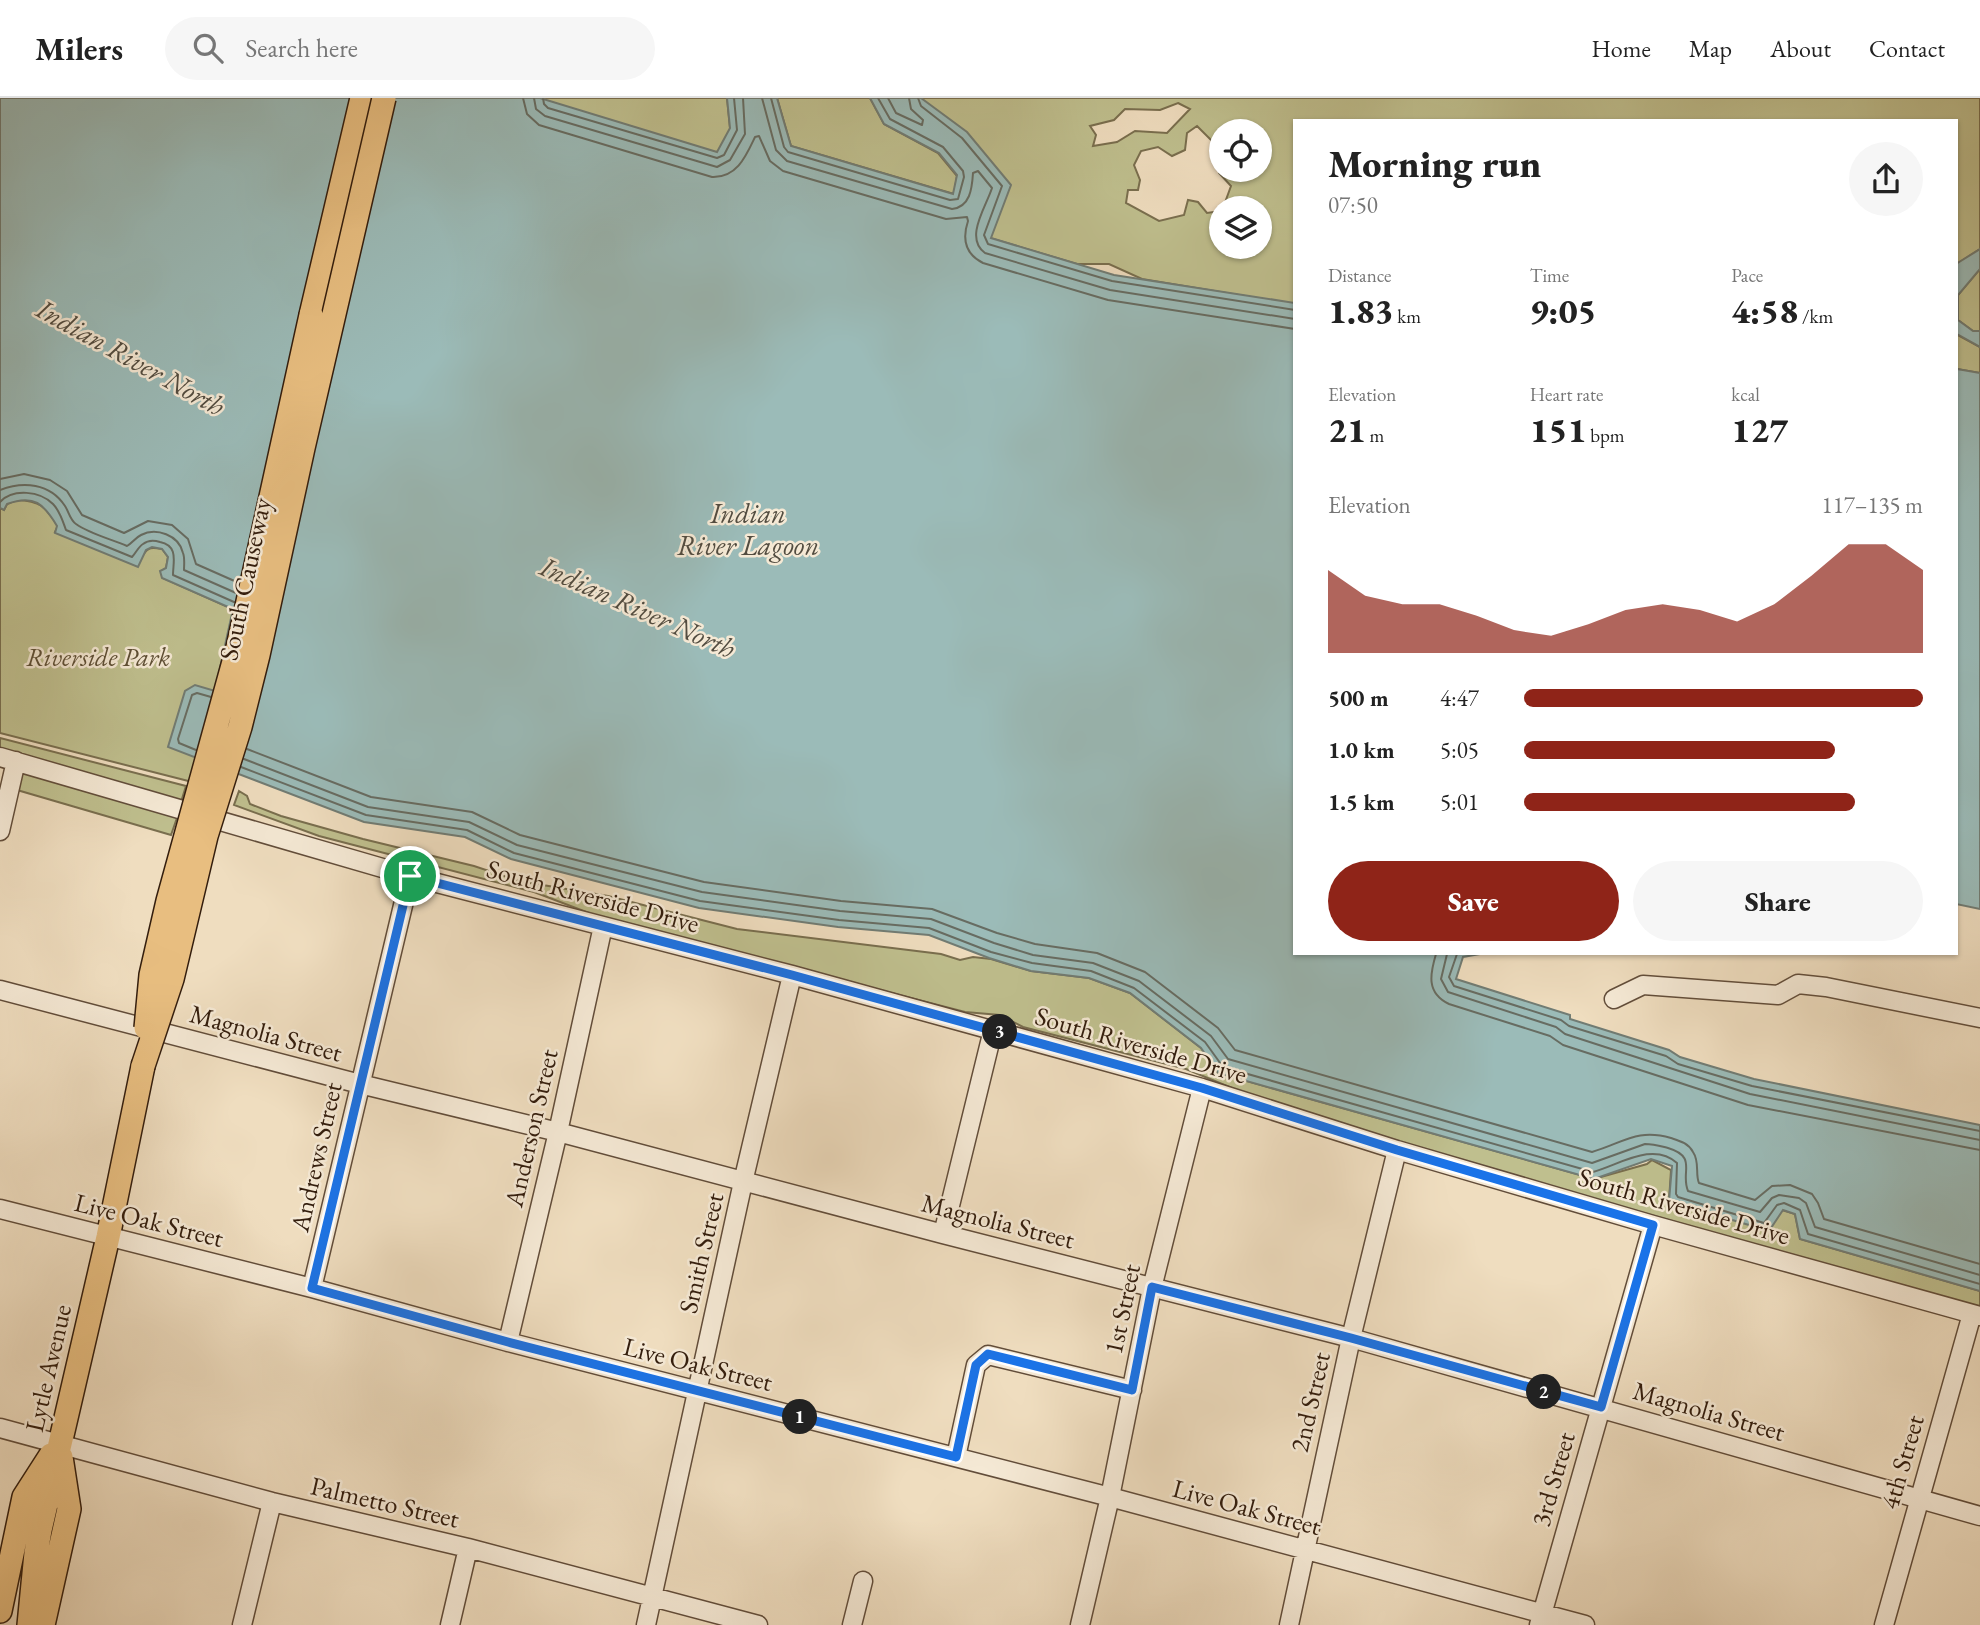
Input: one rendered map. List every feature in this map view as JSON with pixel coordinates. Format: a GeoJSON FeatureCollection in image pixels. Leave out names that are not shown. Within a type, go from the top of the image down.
{"type":"FeatureCollection","features":[{"type":"Feature","properties":{"kind":"main road","name":"South Causeway"},"geometry":{"type":"LineString","coordinates":[[108,1237],[143,1066],[151,975],[168,901],[238,647],[282,440],[362,98]]}},
{"type":"Feature","properties":{"kind":"main road","name":"South Causeway"},"geometry":{"type":"LineString","coordinates":[[143,1066],[172,979],[200,859],[240,727],[258,656],[384,98]]}},
{"type":"Feature","properties":{"kind":"main road","name":"Lytle Avenue"},"geometry":{"type":"LineString","coordinates":[[30,1625],[36,1553],[108,1237]]}},
{"type":"Feature","properties":{"kind":"main road"},"geometry":{"type":"LineString","coordinates":[[0,1611],[24,1497],[59,1444]]}},
{"type":"Feature","properties":{"kind":"main road"},"geometry":{"type":"LineString","coordinates":[[43,1625],[69,1509],[59,1444]]}},
{"type":"Feature","properties":{"kind":"main road","name":"Lytle Avenue"},"geometry":{"type":"LineString","coordinates":[[10,1625],[36,1553]]}},
{"type":"Feature","properties":{"kind":"street"},"geometry":{"type":"LineString","coordinates":[[0,831],[8,759]]}},
{"type":"Feature","properties":{"kind":"street","name":"South Riverside Drive"},"geometry":{"type":"LineString","coordinates":[[8,759],[410,876],[792,975],[1202,1088],[1397,1150],[1976,1315]]}},
{"type":"Feature","properties":{"kind":"street","name":"Andrews Street"},"geometry":{"type":"LineString","coordinates":[[312,1288],[410,876]]}},
{"type":"Feature","properties":{"kind":"street","name":"Anderson Street"},"geometry":{"type":"LineString","coordinates":[[508,1342],[603,926]]}},
{"type":"Feature","properties":{"kind":"street","name":"Smith Street"},"geometry":{"type":"LineString","coordinates":[[646,1625],[743,1182],[792,975]]}},
{"type":"Feature","properties":{"kind":"street"},"geometry":{"type":"LineString","coordinates":[[1614,999],[1643,985],[1778,995],[1798,984],[1826,987],[1980,1018]]}},
{"type":"Feature","properties":{"kind":"street","name":"Magnolia Street"},"geometry":{"type":"LineString","coordinates":[[0,990],[1351,1338],[1980,1516]]}},
{"type":"Feature","properties":{"kind":"street"},"geometry":{"type":"LineString","coordinates":[[943,1234],[993,1030]]}},
{"type":"Feature","properties":{"kind":"street","name":"1st Street"},"geometry":{"type":"LineString","coordinates":[[1080,1625],[1110,1497],[1152,1287],[1202,1088]]}},
{"type":"Feature","properties":{"kind":"street","name":"2nd Street"},"geometry":{"type":"LineString","coordinates":[[1289,1625],[1351,1338],[1397,1150]]}},
{"type":"Feature","properties":{"kind":"street","name":"Live Oak Street"},"geometry":{"type":"LineString","coordinates":[[0,1209],[1110,1497],[1304,1549],[1540,1619],[1585,1625]]}},
{"type":"Feature","properties":{"kind":"street","name":"3rd Street"},"geometry":{"type":"LineString","coordinates":[[1540,1619],[1653,1225]]}},
{"type":"Feature","properties":{"kind":"street","name":"4th Street"},"geometry":{"type":"LineString","coordinates":[[1884,1625],[1918,1499],[1976,1315]]}},
{"type":"Feature","properties":{"kind":"street"},"geometry":{"type":"LineString","coordinates":[[956,1457],[976,1365],[988,1354],[1132,1390]]}},
{"type":"Feature","properties":{"kind":"street","name":"Palmetto Street"},"geometry":{"type":"LineString","coordinates":[[0,1428],[272,1502],[468,1548],[758,1625]]}},
{"type":"Feature","properties":{"kind":"street"},"geometry":{"type":"LineString","coordinates":[[242,1625],[272,1502]]}},
{"type":"Feature","properties":{"kind":"street"},"geometry":{"type":"LineString","coordinates":[[450,1625],[468,1548]]}},
{"type":"Feature","properties":{"kind":"street"},"geometry":{"type":"LineString","coordinates":[[852,1625],[863,1581]]}},
{"type":"Feature","properties":{"kind":"green space"},"geometry":{"type":"Polygon","coordinates":[[[512,98],[727,98],[730,128],[737,146],[701,158],[512,98]]]}},
{"type":"Feature","properties":{"kind":"green space"},"geometry":{"type":"Polygon","coordinates":[[[777,98],[870,98],[884,124],[938,153],[957,176],[954,194],[791,146],[777,98]]]}},
{"type":"Feature","properties":{"kind":"green space"},"geometry":{"type":"Polygon","coordinates":[[[921,98],[1980,98],[1980,249],[1958,263],[1958,119],[1293,119],[1293,303],[1142,279],[1109,264],[1077,264],[990,238],[921,98]],[[1178,103],[1160,110],[1125,109],[1114,120],[1090,126],[1096,135],[1093,146],[1117,142],[1135,131],[1167,133],[1190,109],[1178,103]],[[1209,119],[1209,138],[1197,126],[1187,133],[1185,150],[1172,156],[1158,147],[1141,151],[1134,165],[1140,180],[1138,190],[1128,190],[1126,203],[1159,221],[1184,215],[1188,200],[1198,202],[1209,213],[1209,259],[1272,259],[1272,196],[1227,196],[1231,186],[1227,182],[1272,182],[1272,119],[1209,119]]]}},
{"type":"Feature","properties":{"kind":"green space"},"geometry":{"type":"Polygon","coordinates":[[[1980,269],[1980,331],[1973,331],[1958,320],[1958,295],[1980,269]]]}},
{"type":"Feature","properties":{"kind":"green space"},"geometry":{"type":"Polygon","coordinates":[[[1958,335],[1980,347],[1980,373],[1958,369],[1958,335]]]}},
{"type":"Feature","properties":{"kind":"green space","name":"Riverside Park"},"geometry":{"type":"Polygon","coordinates":[[[17,500],[42,506],[58,526],[55,532],[143,555],[151,548],[162,549],[168,557],[166,568],[161,572],[163,578],[259,621],[208,786],[0,733],[0,508],[4,510],[7,504],[17,500]]]}},
{"type":"Feature","properties":{"kind":"green space"},"geometry":{"type":"Polygon","coordinates":[[[0,738],[186,786],[181,802],[0,750],[0,738]]]}},
{"type":"Feature","properties":{"kind":"green space"},"geometry":{"type":"Polygon","coordinates":[[[22,769],[178,815],[171,835],[17,790],[22,769]]]}},
{"type":"Feature","properties":{"kind":"green space"},"geometry":{"type":"Polygon","coordinates":[[[239,791],[247,796],[250,804],[281,816],[363,839],[474,866],[519,881],[608,896],[737,929],[941,954],[960,960],[973,957],[991,959],[1031,971],[1089,978],[1130,993],[1201,1048],[1218,1073],[1594,1179],[1647,1164],[1652,1160],[1671,1170],[1669,1201],[1782,1210],[1795,1214],[1800,1239],[1980,1291],[1980,1309],[1290,1112],[1186,1069],[1023,1027],[1000,1015],[965,1012],[602,918],[534,892],[319,836],[234,805],[239,791]]]}},
{"type":"Feature","properties":{"kind":"water","name":"Indian River Lagoon"},"geometry":{"type":"Polygon","coordinates":[[[0,98],[540,98],[717,152],[730,128],[727,98],[777,98],[791,146],[953,194],[957,175],[939,153],[884,124],[870,98],[921,98],[967,132],[1011,185],[991,238],[1114,275],[1293,303],[1293,955],[1474,955],[1463,957],[1456,979],[1570,1015],[1570,1019],[1669,1050],[1680,1057],[1754,1079],[1980,1125],[1980,1291],[1800,1239],[1795,1214],[1783,1210],[1769,1231],[1669,1201],[1672,1166],[1651,1159],[1594,1179],[1218,1073],[1201,1048],[1130,993],[1089,978],[1031,971],[929,935],[838,927],[699,908],[511,859],[465,837],[364,822],[168,747],[185,691],[195,685],[215,691],[233,609],[162,578],[160,571],[166,568],[168,557],[162,549],[152,547],[146,550],[138,567],[55,533],[57,526],[48,512],[37,503],[16,501],[7,504],[4,510],[0,508],[0,98]]]}},
{"type":"Feature","properties":{"kind":"water"},"geometry":{"type":"Polygon","coordinates":[[[1980,249],[1980,269],[1958,295],[1958,263],[1980,249]]]}},
{"type":"Feature","properties":{"kind":"water"},"geometry":{"type":"Polygon","coordinates":[[[1958,320],[1973,331],[1980,331],[1980,347],[1958,335],[1958,320]]]}},
{"type":"Feature","properties":{"kind":"water"},"geometry":{"type":"Polygon","coordinates":[[[1958,369],[1980,373],[1980,909],[1958,904],[1958,369]]]}},
{"type":"Feature","properties":{"kind":"route"},"geometry":{"type":"LineString","coordinates":[[410,876],[792,975],[1202,1088],[1397,1150],[1653,1225],[1601,1407],[1351,1338],[1152,1287],[1132,1390],[988,1354],[976,1365],[956,1457],[508,1342],[312,1288],[410,876]]}},
{"type":"Feature","properties":{"kind":"water label","name":"Indian River North"},"geometry":{"type":"Point","coordinates":[131,357]}},
{"type":"Feature","properties":{"kind":"water label","name":"Indian River North"},"geometry":{"type":"Point","coordinates":[638,607]}}]}
